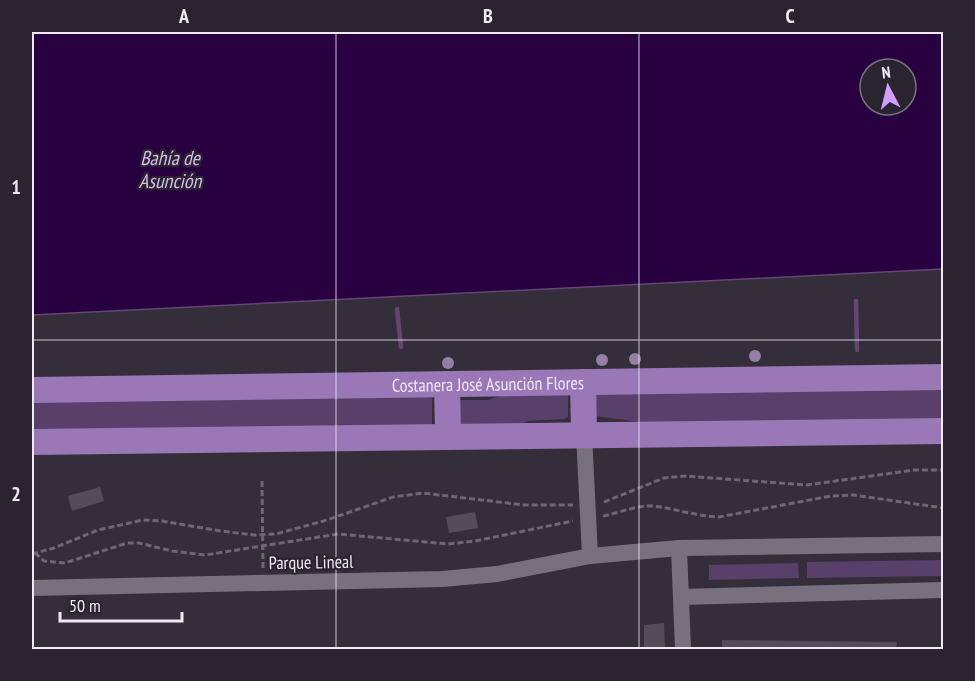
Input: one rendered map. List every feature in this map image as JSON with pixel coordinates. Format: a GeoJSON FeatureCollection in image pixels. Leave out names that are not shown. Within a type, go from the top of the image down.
{"type":"FeatureCollection","features":[{"type":"Feature","properties":{"kind":"highway","name":"Costanera José Asunción Flores"},"geometry":{"type":"LineString","coordinates":[[32,390],[944,377]]}},
{"type":"Feature","properties":{"kind":"highway"},"geometry":{"type":"LineString","coordinates":[[583,382],[584,434]]}},
{"type":"Feature","properties":{"kind":"highway"},"geometry":{"type":"LineString","coordinates":[[447,384],[447,436]]}},
{"type":"Feature","properties":{"kind":"highway"},"geometry":{"type":"LineString","coordinates":[[32,442],[944,431]]}},
{"type":"Feature","properties":{"kind":"street"},"geometry":{"type":"LineString","coordinates":[[584,434],[590,556]]}},
{"type":"Feature","properties":{"kind":"street","name":"Parque Lineal"},"geometry":{"type":"LineString","coordinates":[[32,588],[442,579],[497,574],[590,556],[679,548],[944,544]]}},
{"type":"Feature","properties":{"kind":"street"},"geometry":{"type":"LineString","coordinates":[[679,548],[683,650]]}},
{"type":"Feature","properties":{"kind":"street"},"geometry":{"type":"LineString","coordinates":[[681,597],[944,590]]}},
{"type":"Feature","properties":{"kind":"path"},"geometry":{"type":"LineString","coordinates":[[33,554],[98,530],[142,520],[221,531],[276,534],[302,528],[393,497],[423,493],[524,505],[564,506],[588,511],[604,502],[664,478],[685,476],[807,485],[914,470],[944,470]]}},
{"type":"Feature","properties":{"kind":"path"},"geometry":{"type":"LineString","coordinates":[[262,481],[264,568]]}},
{"type":"Feature","properties":{"kind":"path"},"geometry":{"type":"LineString","coordinates":[[33,554],[44,561],[65,563],[127,543],[139,543],[172,551],[205,555],[338,534],[448,544],[475,541],[588,511],[653,506],[718,517],[831,496],[853,495],[944,508]]}},
{"type":"Feature","properties":{"kind":"path"},"geometry":{"type":"LineString","coordinates":[[44,561],[44,571]]}},
{"type":"Feature","properties":{"kind":"shaded area"},"geometry":{"type":"Polygon","coordinates":[[[943,388],[943,420],[648,423],[595,416],[594,395],[598,392],[943,388]]]}},
{"type":"Feature","properties":{"kind":"shaded area"},"geometry":{"type":"Polygon","coordinates":[[[426,394],[432,398],[432,425],[32,434],[32,399],[426,394]]]}},
{"type":"Feature","properties":{"kind":"shaded area"},"geometry":{"type":"Polygon","coordinates":[[[503,395],[568,395],[568,417],[528,421],[512,427],[460,428],[457,402],[488,400],[503,395]]]}},
{"type":"Feature","properties":{"kind":"shaded area"},"geometry":{"type":"Polygon","coordinates":[[[943,560],[943,576],[807,578],[807,562],[943,560]]]}},
{"type":"Feature","properties":{"kind":"shaded area"},"geometry":{"type":"Polygon","coordinates":[[[798,563],[799,578],[709,580],[709,565],[798,563]]]}},
{"type":"Feature","properties":{"kind":"water","name":"Bahía de Asunción"},"geometry":{"type":"Polygon","coordinates":[[[32,32],[943,32],[943,269],[32,315],[32,32]]]}},
{"type":"Feature","properties":{"kind":"building"},"geometry":{"type":"Polygon","coordinates":[[[100,487],[104,501],[72,511],[68,496],[100,487]]]}},
{"type":"Feature","properties":{"kind":"building"},"geometry":{"type":"Polygon","coordinates":[[[475,512],[478,528],[449,533],[446,517],[475,512]]]}},
{"type":"Feature","properties":{"kind":"building"},"geometry":{"type":"Polygon","coordinates":[[[664,623],[665,650],[644,650],[644,625],[664,623]]]}},
{"type":"Feature","properties":{"kind":"building"},"geometry":{"type":"Polygon","coordinates":[[[722,640],[897,642],[896,650],[722,650],[722,640]]]}},
{"type":"Feature","properties":{"kind":"waterway"},"geometry":{"type":"LineString","coordinates":[[856,301],[857,350]]}},
{"type":"Feature","properties":{"kind":"waterway"},"geometry":{"type":"LineString","coordinates":[[397,309],[401,347]]}}]}
